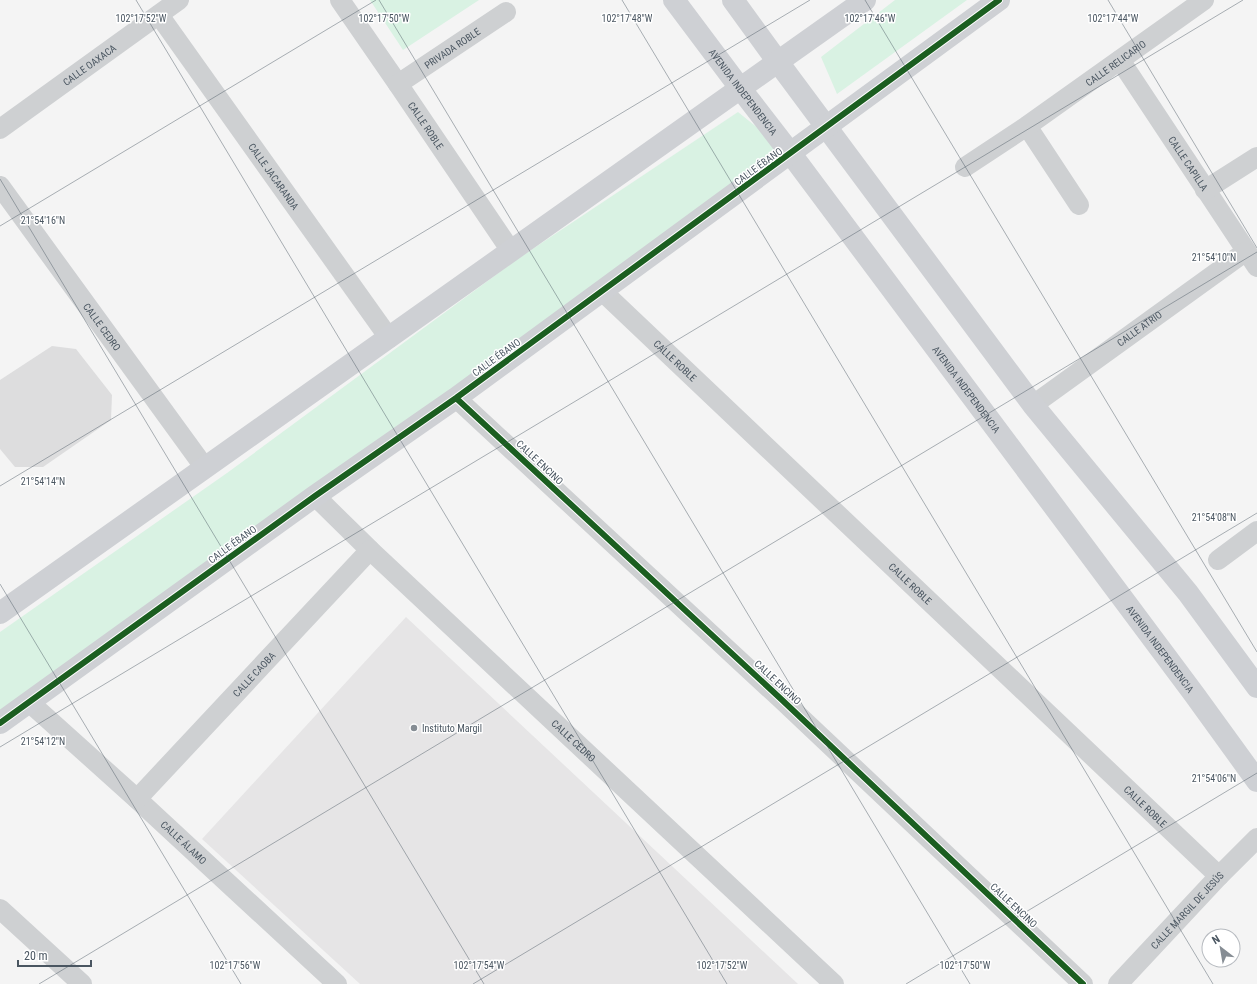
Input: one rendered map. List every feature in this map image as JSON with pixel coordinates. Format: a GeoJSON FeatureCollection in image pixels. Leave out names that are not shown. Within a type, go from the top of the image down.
{"type":"FeatureCollection","features":[{"type":"Feature","properties":{"kind":"street","name":"CALLE OAXACA"},"geometry":{"type":"LineString","coordinates":[[0,129],[179,0]]}},
{"type":"Feature","properties":{"kind":"street","name":"CALLE ROBLE"},"geometry":{"type":"LineString","coordinates":[[340,0],[511,252]]}},
{"type":"Feature","properties":{"kind":"street","name":"AVENIDA INDEPENDENCIA"},"geometry":{"type":"LineString","coordinates":[[674,0],[791,154],[1194,694],[1257,781]]}},
{"type":"Feature","properties":{"kind":"street"},"geometry":{"type":"LineString","coordinates":[[733,0],[1032,405],[1188,593],[1257,687]]}},
{"type":"Feature","properties":{"kind":"street"},"geometry":{"type":"LineString","coordinates":[[0,613],[865,0]]}},
{"type":"Feature","properties":{"kind":"street","name":"CALLE ÉBANO"},"geometry":{"type":"LineString","coordinates":[[0,723],[316,496],[456,398],[791,154],[999,0]]}},
{"type":"Feature","properties":{"kind":"street","name":"CALLE RELICARIO"},"geometry":{"type":"LineString","coordinates":[[966,166],[1027,126],[1204,0]]}},
{"type":"Feature","properties":{"kind":"street","name":"PRIVADA ROBLE"},"geometry":{"type":"LineString","coordinates":[[398,84],[506,12]]}},
{"type":"Feature","properties":{"kind":"street","name":"CALLE JACARANDA"},"geometry":{"type":"LineString","coordinates":[[158,15],[389,338]]}},
{"type":"Feature","properties":{"kind":"street","name":"CALLE CAPILLA"},"geometry":{"type":"LineString","coordinates":[[1120,60],[1245,252],[1257,267]]}},
{"type":"Feature","properties":{"kind":"street"},"geometry":{"type":"LineString","coordinates":[[1027,126],[1079,206]]}},
{"type":"Feature","properties":{"kind":"street"},"geometry":{"type":"LineString","coordinates":[[1206,190],[1257,157]]}},
{"type":"Feature","properties":{"kind":"street","name":"CALLE CEDRO"},"geometry":{"type":"LineString","coordinates":[[0,186],[205,468]]}},
{"type":"Feature","properties":{"kind":"street","name":"CALLE ATRIO"},"geometry":{"type":"LineString","coordinates":[[1032,405],[1245,252]]}},
{"type":"Feature","properties":{"kind":"street","name":"CALLE ROBLE"},"geometry":{"type":"LineString","coordinates":[[602,291],[1219,876]]}},
{"type":"Feature","properties":{"kind":"street","name":"CALLE ENCINO"},"geometry":{"type":"LineString","coordinates":[[456,398],[781,699],[1083,984]]}},
{"type":"Feature","properties":{"kind":"street","name":"CALLE CEDRO"},"geometry":{"type":"LineString","coordinates":[[316,496],[370,550],[834,984]]}},
{"type":"Feature","properties":{"kind":"street"},"geometry":{"type":"LineString","coordinates":[[1218,560],[1257,531]]}},
{"type":"Feature","properties":{"kind":"street","name":"CALLE CAOBA"},"geometry":{"type":"LineString","coordinates":[[137,799],[370,550]]}},
{"type":"Feature","properties":{"kind":"street","name":"CALLE ÁLAMO"},"geometry":{"type":"LineString","coordinates":[[29,702],[137,799],[337,984]]}},
{"type":"Feature","properties":{"kind":"street","name":"CALLE MARGIL DE JESÚS"},"geometry":{"type":"LineString","coordinates":[[1118,984],[1219,876],[1257,838]]}},
{"type":"Feature","properties":{"kind":"street"},"geometry":{"type":"LineString","coordinates":[[0,909],[82,984]]}},
{"type":"Feature","properties":{"kind":"shaded area","name":"Instituto Margil"},"geometry":{"type":"Polygon","coordinates":[[[406,617],[798,984],[360,984],[202,839],[406,617]]]}},
{"type":"Feature","properties":{"kind":"green space"},"geometry":{"type":"Polygon","coordinates":[[[370,0],[479,0],[403,50],[370,0]]]}},
{"type":"Feature","properties":{"kind":"green space"},"geometry":{"type":"Polygon","coordinates":[[[895,0],[967,0],[837,94],[821,57],[895,0]]]}},
{"type":"Feature","properties":{"kind":"green space"},"geometry":{"type":"Polygon","coordinates":[[[738,112],[780,146],[603,283],[0,713],[0,632],[227,473],[516,260],[738,112]]]}},
{"type":"Feature","properties":{"kind":"building"},"geometry":{"type":"Polygon","coordinates":[[[52,346],[76,349],[112,395],[111,420],[43,467],[15,467],[0,449],[0,380],[52,346]]]}},
{"type":"Feature","properties":{"kind":"cycle path"},"geometry":{"type":"LineString","coordinates":[[0,723],[315,496],[456,398],[999,0]]}},
{"type":"Feature","properties":{"kind":"cycle path"},"geometry":{"type":"LineString","coordinates":[[456,398],[781,699],[1083,984]]}},
{"type":"Feature","properties":{"kind":"place","name":"Instituto Margil"},"geometry":{"type":"Point","coordinates":[414,728]}}]}
